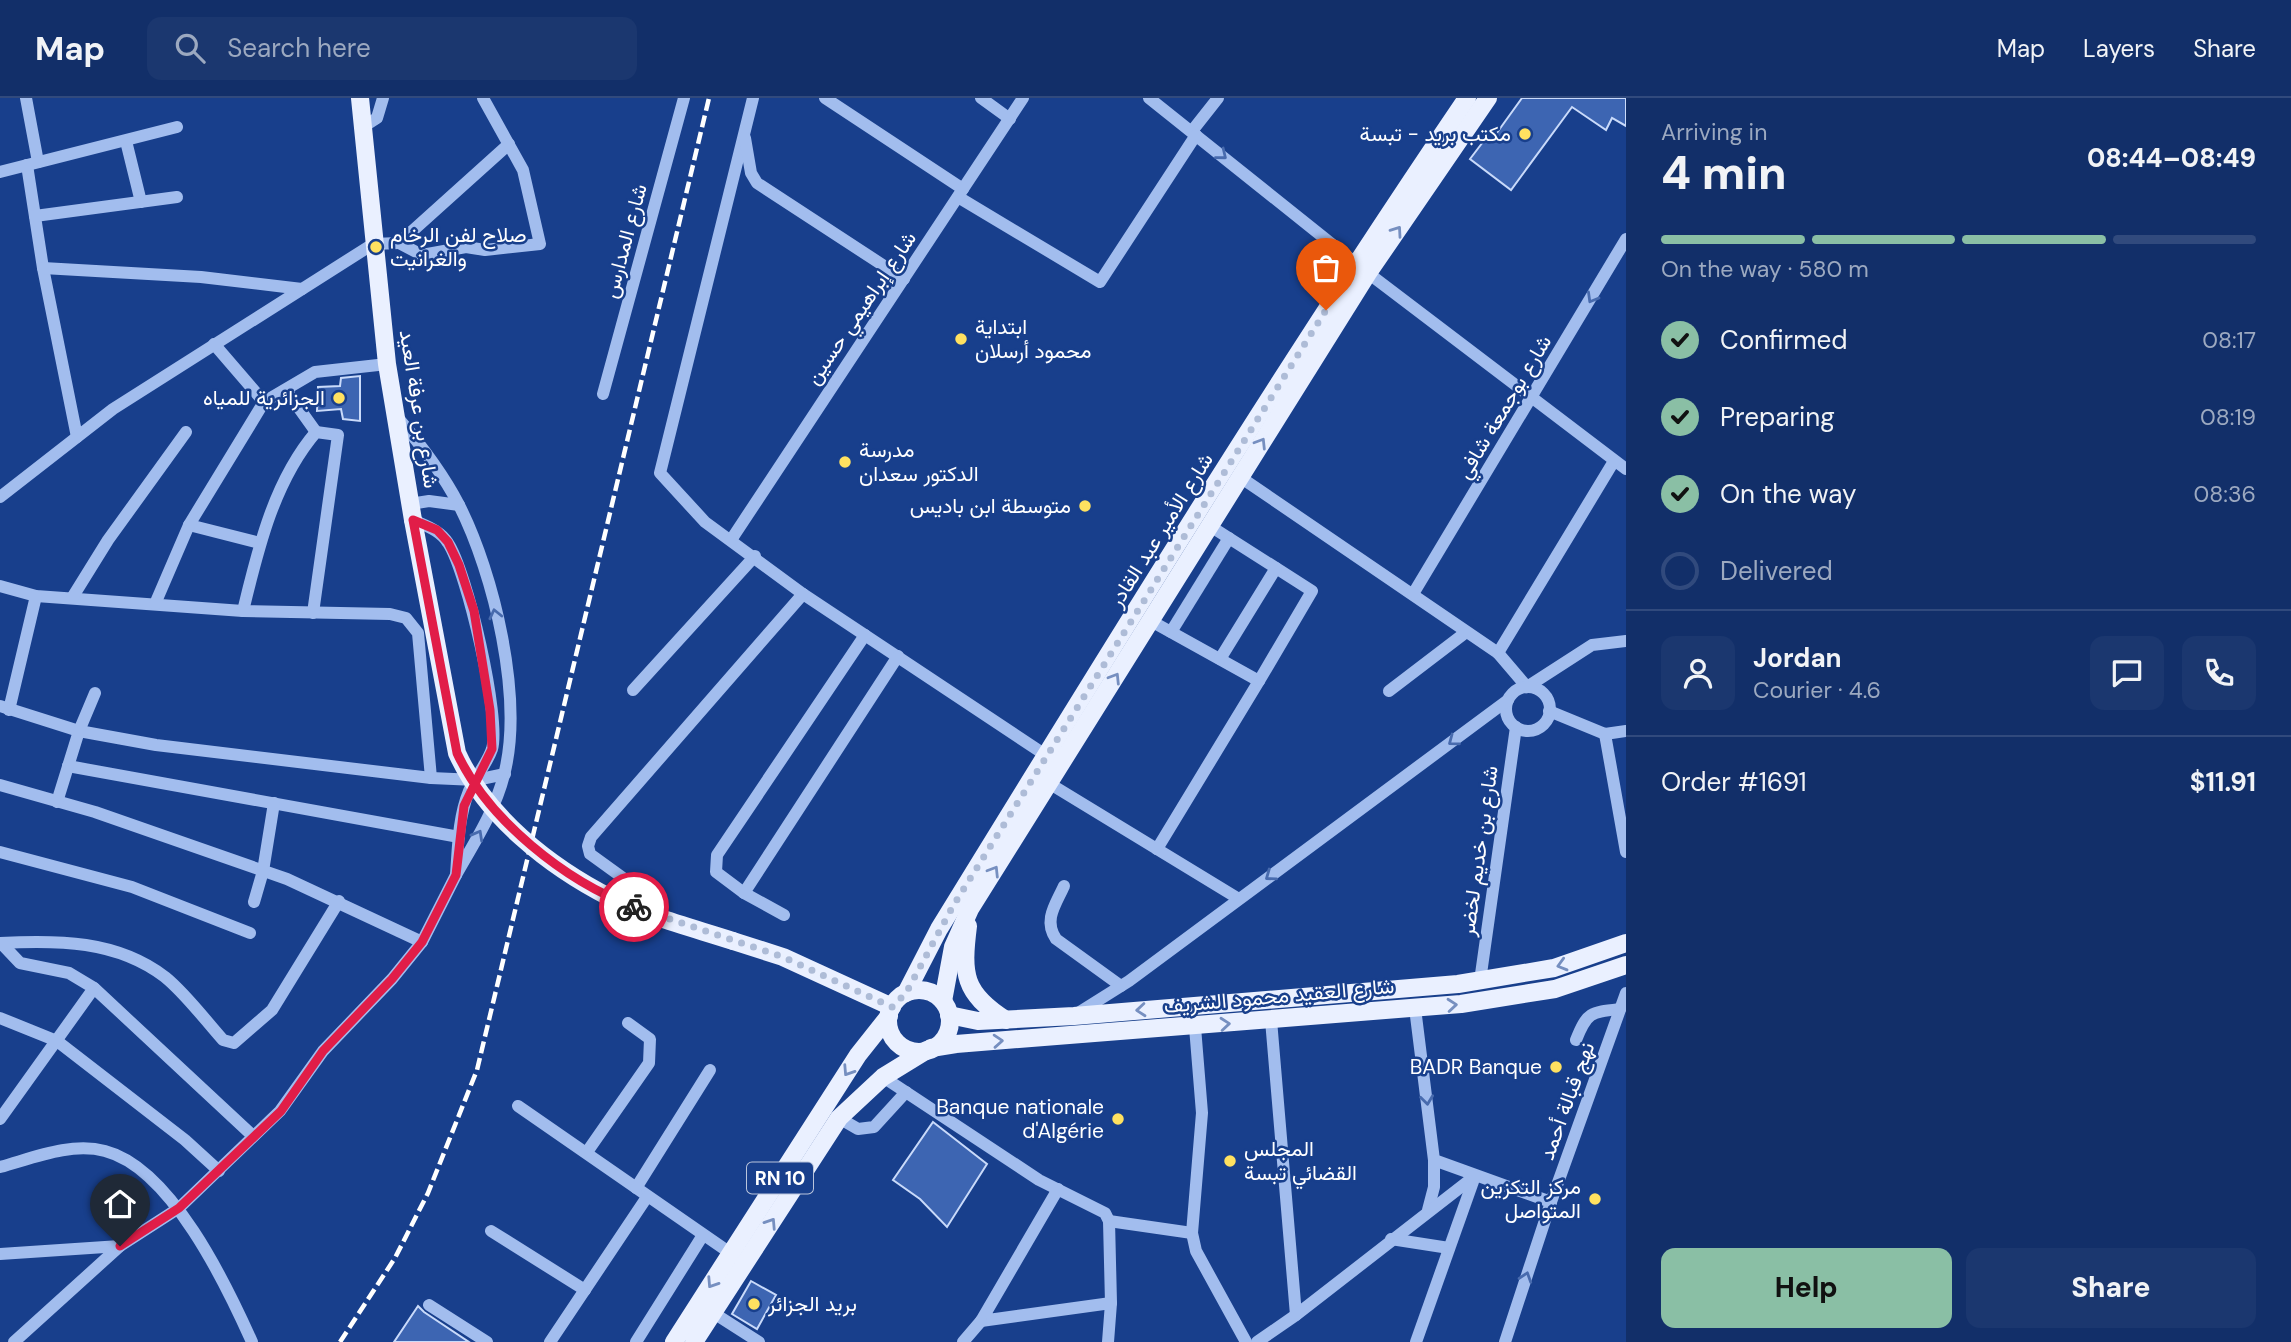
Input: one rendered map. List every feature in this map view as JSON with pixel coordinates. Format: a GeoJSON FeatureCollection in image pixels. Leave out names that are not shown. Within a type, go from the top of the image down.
{"type":"FeatureCollection","features":[{"type":"Feature","properties":{"kind":"main road","name":"شارع بن عرفة العيد"},"geometry":{"type":"LineString","coordinates":[[360,98],[387,364],[457,753],[469,779],[512,830],[612,899],[783,957],[890,1012]]}},
{"type":"Feature","properties":{"kind":"main road","name":"شارع الأمير عبد القادر"},"geometry":{"type":"LineString","coordinates":[[1054,761],[1467,98]]}},
{"type":"Feature","properties":{"kind":"main road","name":"شارع الأمير عبد القادر"},"geometry":{"type":"LineString","coordinates":[[906,993],[939,929],[1151,621],[1240,477],[1362,268],[1488,98]]}},
{"type":"Feature","properties":{"kind":"main road","name":"شارع الأمير عبد القادر"},"geometry":{"type":"LineString","coordinates":[[946,1008],[953,947],[970,909],[1042,779]]}},
{"type":"Feature","properties":{"kind":"main road"},"geometry":{"type":"LineString","coordinates":[[970,909],[964,963],[968,983],[978,1000],[1006,1020]]}},
{"type":"Feature","properties":{"kind":"main road","name":"شارع العقيد محمود الشريف"},"geometry":{"type":"LineString","coordinates":[[946,1008],[963,1021],[1006,1020],[1480,981],[1554,968],[1626,943]]}},
{"type":"Feature","properties":{"kind":"main road","name":"شارع العقيد محمود الشريف"},"geometry":{"type":"LineString","coordinates":[[929,1049],[956,1044],[1415,1008],[1533,993],[1626,965]]}},
{"type":"Feature","properties":{"kind":"main road"},"geometry":{"type":"LineString","coordinates":[[926,990],[946,1008],[949,1030],[944,1040],[929,1049],[917,1052],[899,1044],[889,1027],[890,1012],[906,993],[926,990]]}},
{"type":"Feature","properties":{"kind":"main road","name":"RN 10"},"geometry":{"type":"LineString","coordinates":[[694,1342],[738,1259],[858,1055],[890,1012]]}},
{"type":"Feature","properties":{"kind":"main road","name":"RN 10"},"geometry":{"type":"LineString","coordinates":[[674,1342],[738,1259],[839,1118],[883,1077],[929,1049]]}},
{"type":"Feature","properties":{"kind":"street"},"geometry":{"type":"LineString","coordinates":[[26,98],[35,216],[77,437]]}},
{"type":"Feature","properties":{"kind":"street"},"geometry":{"type":"LineString","coordinates":[[363,127],[377,118],[383,98]]}},
{"type":"Feature","properties":{"kind":"street"},"geometry":{"type":"LineString","coordinates":[[0,496],[113,409],[373,244],[399,243],[422,255],[466,247],[485,250],[540,244],[523,170],[483,98]]}},
{"type":"Feature","properties":{"kind":"street","name":"شارع المدارس"},"geometry":{"type":"LineString","coordinates":[[603,394],[684,98]]}},
{"type":"Feature","properties":{"kind":"street"},"geometry":{"type":"LineString","coordinates":[[753,98],[660,473],[705,522],[755,556],[803,594],[1054,761]]}},
{"type":"Feature","properties":{"kind":"street"},"geometry":{"type":"LineString","coordinates":[[825,98],[960,193],[1100,282],[1218,98]]}},
{"type":"Feature","properties":{"kind":"street"},"geometry":{"type":"LineString","coordinates":[[981,98],[1010,119]]}},
{"type":"Feature","properties":{"kind":"street","name":"شارع إبراهيمي حسين"},"geometry":{"type":"LineString","coordinates":[[731,540],[1023,98]]}},
{"type":"Feature","properties":{"kind":"street"},"geometry":{"type":"LineString","coordinates":[[1149,98],[1362,268],[1626,469]]}},
{"type":"Feature","properties":{"kind":"street"},"geometry":{"type":"LineString","coordinates":[[0,172],[177,127]]}},
{"type":"Feature","properties":{"kind":"street"},"geometry":{"type":"LineString","coordinates":[[744,135],[751,173],[757,183],[904,279]]}},
{"type":"Feature","properties":{"kind":"street"},"geometry":{"type":"LineString","coordinates":[[127,141],[141,202]]}},
{"type":"Feature","properties":{"kind":"street"},"geometry":{"type":"LineString","coordinates":[[399,243],[509,144]]}},
{"type":"Feature","properties":{"kind":"street"},"geometry":{"type":"LineString","coordinates":[[35,216],[177,197]]}},
{"type":"Feature","properties":{"kind":"street","name":"شارع بوجمعة شافي"},"geometry":{"type":"LineString","coordinates":[[1413,594],[1626,239]]}},
{"type":"Feature","properties":{"kind":"street"},"geometry":{"type":"LineString","coordinates":[[43,268],[201,277],[302,289]]}},
{"type":"Feature","properties":{"kind":"street"},"geometry":{"type":"LineString","coordinates":[[214,344],[264,402]]}},
{"type":"Feature","properties":{"kind":"street"},"geometry":{"type":"LineString","coordinates":[[155,604],[189,525],[264,402],[314,372],[387,364]]}},
{"type":"Feature","properties":{"kind":"street"},"geometry":{"type":"LineString","coordinates":[[286,390],[316,432],[338,435],[313,613]]}},
{"type":"Feature","properties":{"kind":"street"},"geometry":{"type":"LineString","coordinates":[[14,1342],[120,1246],[179,1208],[281,1111],[323,1051],[392,979],[422,942],[491,813],[505,774],[510,726],[500,639],[489,587],[459,505],[425,451],[398,418]]}},
{"type":"Feature","properties":{"kind":"street"},"geometry":{"type":"LineString","coordinates":[[72,598],[108,540],[186,432]]}},
{"type":"Feature","properties":{"kind":"street"},"geometry":{"type":"LineString","coordinates":[[243,611],[260,543],[296,455],[316,432]]}},
{"type":"Feature","properties":{"kind":"street"},"geometry":{"type":"LineString","coordinates":[[1498,653],[1614,461]]}},
{"type":"Feature","properties":{"kind":"street"},"geometry":{"type":"LineString","coordinates":[[1240,477],[1498,653],[1527,687],[1541,691],[1549,703],[1548,718],[1537,729],[1530,731],[1516,727],[1508,718],[1508,700]]}},
{"type":"Feature","properties":{"kind":"street"},"geometry":{"type":"LineString","coordinates":[[456,875],[464,806],[492,749],[493,734],[474,611],[448,542],[437,530],[412,512],[429,501],[459,505]]}},
{"type":"Feature","properties":{"kind":"street"},"geometry":{"type":"LineString","coordinates":[[189,525],[260,543]]}},
{"type":"Feature","properties":{"kind":"street"},"geometry":{"type":"LineString","coordinates":[[1157,849],[1312,591],[1210,526]]}},
{"type":"Feature","properties":{"kind":"street"},"geometry":{"type":"LineString","coordinates":[[1171,632],[1229,538]]}},
{"type":"Feature","properties":{"kind":"street"},"geometry":{"type":"LineString","coordinates":[[633,690],[755,556]]}},
{"type":"Feature","properties":{"kind":"street"},"geometry":{"type":"LineString","coordinates":[[1220,659],[1276,568]]}},
{"type":"Feature","properties":{"kind":"street"},"geometry":{"type":"LineString","coordinates":[[0,586],[36,596],[243,611],[390,614],[406,618],[418,633],[431,778]]}},
{"type":"Feature","properties":{"kind":"street"},"geometry":{"type":"LineString","coordinates":[[637,888],[590,853],[591,837],[803,594]]}},
{"type":"Feature","properties":{"kind":"street"},"geometry":{"type":"LineString","coordinates":[[36,596],[5,708],[79,731],[156,745],[431,778],[476,780],[505,774]]}},
{"type":"Feature","properties":{"kind":"street"},"geometry":{"type":"LineString","coordinates":[[1151,621],[1259,681]]}},
{"type":"Feature","properties":{"kind":"street"},"geometry":{"type":"LineString","coordinates":[[1389,691],[1465,633]]}},
{"type":"Feature","properties":{"kind":"street"},"geometry":{"type":"LineString","coordinates":[[784,915],[716,872],[717,855],[865,635]]}},
{"type":"Feature","properties":{"kind":"street"},"geometry":{"type":"LineString","coordinates":[[1074,1016],[1121,986],[1508,700],[1515,691],[1527,687],[1592,645],[1626,641]]}},
{"type":"Feature","properties":{"kind":"street"},"geometry":{"type":"LineString","coordinates":[[744,892],[898,656]]}},
{"type":"Feature","properties":{"kind":"street"},"geometry":{"type":"LineString","coordinates":[[57,802],[79,731],[95,693]]}},
{"type":"Feature","properties":{"kind":"street"},"geometry":{"type":"LineString","coordinates":[[1549,711],[1605,734],[1626,731]]}},
{"type":"Feature","properties":{"kind":"street","name":"شارع بن خديم لخضر"},"geometry":{"type":"LineString","coordinates":[[1480,981],[1516,727]]}},
{"type":"Feature","properties":{"kind":"street"},"geometry":{"type":"LineString","coordinates":[[1605,734],[1626,852]]}},
{"type":"Feature","properties":{"kind":"street"},"geometry":{"type":"LineString","coordinates":[[68,766],[459,837]]}},
{"type":"Feature","properties":{"kind":"street"},"geometry":{"type":"LineString","coordinates":[[1042,779],[1239,899]]}},
{"type":"Feature","properties":{"kind":"street"},"geometry":{"type":"LineString","coordinates":[[0,785],[263,871],[339,901],[422,942]]}},
{"type":"Feature","properties":{"kind":"street"},"geometry":{"type":"LineString","coordinates":[[254,902],[263,871],[274,803]]}},
{"type":"Feature","properties":{"kind":"street"},"geometry":{"type":"LineString","coordinates":[[0,852],[132,887],[250,933]]}},
{"type":"Feature","properties":{"kind":"street"},"geometry":{"type":"LineString","coordinates":[[1064,886],[1049,920],[1050,931],[1056,939],[1121,986]]}},
{"type":"Feature","properties":{"kind":"street"},"geometry":{"type":"LineString","coordinates":[[0,943],[36,939],[107,947],[165,977],[223,1040],[234,1043],[272,1010],[339,901]]}},
{"type":"Feature","properties":{"kind":"street"},"geometry":{"type":"LineString","coordinates":[[0,943],[20,962],[69,974],[94,988],[253,1136]]}},
{"type":"Feature","properties":{"kind":"street"},"geometry":{"type":"LineString","coordinates":[[0,1119],[94,988]]}},
{"type":"Feature","properties":{"kind":"street","name":"نهج قبالة أحمد"},"geometry":{"type":"LineString","coordinates":[[1505,1342],[1551,1202],[1626,993]]}},
{"type":"Feature","properties":{"kind":"street"},"geometry":{"type":"LineString","coordinates":[[1415,1008],[1434,1160],[1434,1186],[1428,1210]]}},
{"type":"Feature","properties":{"kind":"street"},"geometry":{"type":"LineString","coordinates":[[1576,1040],[1585,1018],[1597,1012],[1620,1009]]}},
{"type":"Feature","properties":{"kind":"street"},"geometry":{"type":"LineString","coordinates":[[0,1018],[57,1041],[185,1140],[219,1171]]}},
{"type":"Feature","properties":{"kind":"street"},"geometry":{"type":"LineString","coordinates":[[1271,1020],[1296,1315]]}},
{"type":"Feature","properties":{"kind":"street"},"geometry":{"type":"LineString","coordinates":[[587,1152],[649,1063],[650,1040],[628,1023]]}},
{"type":"Feature","properties":{"kind":"street"},"geometry":{"type":"LineString","coordinates":[[1195,1027],[1202,1113],[1192,1233],[1196,1251],[1246,1342]]}},
{"type":"Feature","properties":{"kind":"street"},"geometry":{"type":"LineString","coordinates":[[636,1188],[710,1070]]}},
{"type":"Feature","properties":{"kind":"street"},"geometry":{"type":"LineString","coordinates":[[883,1077],[1058,1189],[1098,1207],[1109,1222],[1111,1303],[1108,1342]]}},
{"type":"Feature","properties":{"kind":"street"},"geometry":{"type":"LineString","coordinates":[[839,1118],[858,1129],[874,1127],[906,1092]]}},
{"type":"Feature","properties":{"kind":"street"},"geometry":{"type":"LineString","coordinates":[[518,1105],[738,1259]]}},
{"type":"Feature","properties":{"kind":"street"},"geometry":{"type":"LineString","coordinates":[[0,1167],[64,1150],[105,1151],[134,1165],[179,1208],[252,1342]]}},
{"type":"Feature","properties":{"kind":"street"},"geometry":{"type":"LineString","coordinates":[[1434,1160],[1551,1202]]}},
{"type":"Feature","properties":{"kind":"street"},"geometry":{"type":"LineString","coordinates":[[1257,1342],[1296,1315],[1475,1176]]}},
{"type":"Feature","properties":{"kind":"street"},"geometry":{"type":"LineString","coordinates":[[1416,1342],[1475,1176]]}},
{"type":"Feature","properties":{"kind":"street"},"geometry":{"type":"LineString","coordinates":[[963,1342],[981,1321],[1058,1189]]}},
{"type":"Feature","properties":{"kind":"street"},"geometry":{"type":"LineString","coordinates":[[550,1342],[647,1197]]}},
{"type":"Feature","properties":{"kind":"street"},"geometry":{"type":"LineString","coordinates":[[1109,1222],[1192,1233]]}},
{"type":"Feature","properties":{"kind":"street"},"geometry":{"type":"LineString","coordinates":[[491,1231],[585,1290]]}},
{"type":"Feature","properties":{"kind":"street"},"geometry":{"type":"LineString","coordinates":[[636,1342],[703,1235]]}},
{"type":"Feature","properties":{"kind":"street"},"geometry":{"type":"LineString","coordinates":[[1391,1239],[1449,1248]]}},
{"type":"Feature","properties":{"kind":"street"},"geometry":{"type":"LineString","coordinates":[[0,1254],[120,1246]]}},
{"type":"Feature","properties":{"kind":"street"},"geometry":{"type":"LineString","coordinates":[[981,1321],[1111,1303]]}},
{"type":"Feature","properties":{"kind":"street"},"geometry":{"type":"LineString","coordinates":[[429,1305],[487,1342]]}},
{"type":"Feature","properties":{"kind":"street"},"geometry":{"type":"LineString","coordinates":[[712,1312],[759,1342]]}},
{"type":"Feature","properties":{"kind":"building"},"geometry":{"type":"Polygon","coordinates":[[[1522,98],[1626,98],[1626,126],[1612,118],[1606,130],[1572,107],[1511,190],[1470,159],[1486,138],[1491,141],[1522,98]]]}},
{"type":"Feature","properties":{"kind":"building","name":"الجزائرية للمياه"},"geometry":{"type":"Polygon","coordinates":[[[360,376],[360,421],[343,419],[341,409],[317,411],[318,387],[340,386],[341,378],[360,376]]]}},
{"type":"Feature","properties":{"kind":"building"},"geometry":{"type":"Polygon","coordinates":[[[933,1122],[987,1164],[947,1227],[920,1199],[893,1180],[933,1122]]]}},
{"type":"Feature","properties":{"kind":"building","name":"بريد الجزائر"},"geometry":{"type":"Polygon","coordinates":[[[751,1281],[776,1295],[757,1329],[732,1314],[751,1281]]]}},
{"type":"Feature","properties":{"kind":"building"},"geometry":{"type":"Polygon","coordinates":[[[418,1306],[424,1312],[469,1342],[394,1342],[418,1306]]]}},
{"type":"Feature","properties":{"kind":"railway"},"geometry":{"type":"LineString","coordinates":[[340,1342],[395,1258],[428,1193],[477,1070],[709,98]]}},
{"type":"Feature","properties":{"kind":"way so far"},"geometry":{"type":"LineString","coordinates":[[634,907],[783,957],[892,1007],[906,993],[939,929],[1034,774],[1326,310]]}},
{"type":"Feature","properties":{"kind":"place","name":"مكتب بريد - تبسة"},"geometry":{"type":"Point","coordinates":[1525,134]}},
{"type":"Feature","properties":{"kind":"place","name":"صلاح لفن الرخام والغرانيت"},"geometry":{"type":"Point","coordinates":[376,247]}},
{"type":"Feature","properties":{"kind":"place","name":"ابتداية محمود أرسلان"},"geometry":{"type":"Point","coordinates":[961,339]}},
{"type":"Feature","properties":{"kind":"place","name":"الجزائرية للمياه"},"geometry":{"type":"Point","coordinates":[339,398]}},
{"type":"Feature","properties":{"kind":"place","name":"مدرسة الدكتور سعدان"},"geometry":{"type":"Point","coordinates":[845,462]}},
{"type":"Feature","properties":{"kind":"place","name":"متوسطة ابن باديس"},"geometry":{"type":"Point","coordinates":[1085,506]}},
{"type":"Feature","properties":{"kind":"place","name":"BADR Banque"},"geometry":{"type":"Point","coordinates":[1556,1067]}},
{"type":"Feature","properties":{"kind":"place","name":"Banque nationale d'Algérie"},"geometry":{"type":"Point","coordinates":[1118,1119]}},
{"type":"Feature","properties":{"kind":"place","name":"المجلس القضائي تبسة"},"geometry":{"type":"Point","coordinates":[1230,1161]}},
{"type":"Feature","properties":{"kind":"place","name":"مركز التكزين المتواصل"},"geometry":{"type":"Point","coordinates":[1595,1199]}},
{"type":"Feature","properties":{"kind":"place","name":"بريد الجزائر"},"geometry":{"type":"Point","coordinates":[754,1304]}},
{"type":"Feature","properties":{"kind":"route"},"geometry":{"type":"LineString","coordinates":[[120,1246],[179,1208],[281,1111],[323,1051],[392,979],[422,942],[456,875],[464,806],[470,788],[476,780],[492,749],[493,734],[474,611],[459,565],[448,542],[437,530],[413,520],[457,753],[469,779],[478,791],[488,804],[512,830],[582,881],[612,899],[634,907]]}}]}
